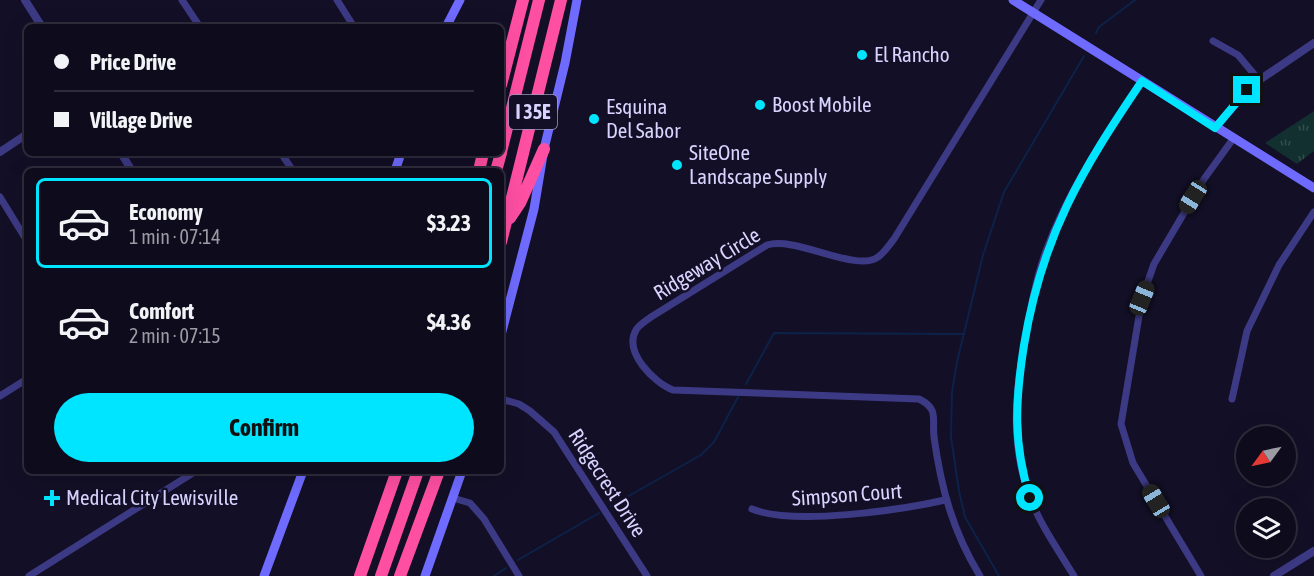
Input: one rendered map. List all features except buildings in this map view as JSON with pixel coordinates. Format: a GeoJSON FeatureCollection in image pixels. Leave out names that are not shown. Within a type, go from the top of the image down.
{"type":"FeatureCollection","features":[{"type":"Feature","properties":{"kind":"highway","name":"I 35E"},"geometry":{"type":"LineString","coordinates":[[504,73],[523,0]]}},
{"type":"Feature","properties":{"kind":"highway"},"geometry":{"type":"LineString","coordinates":[[504,141],[539,0]]}},
{"type":"Feature","properties":{"kind":"highway","name":"I 35E"},"geometry":{"type":"LineString","coordinates":[[504,231],[561,0]]}},
{"type":"Feature","properties":{"kind":"highway"},"geometry":{"type":"LineString","coordinates":[[506,224],[520,203],[544,149]]}},
{"type":"Feature","properties":{"kind":"highway"},"geometry":{"type":"LineString","coordinates":[[360,576],[396,474]]}},
{"type":"Feature","properties":{"kind":"highway"},"geometry":{"type":"LineString","coordinates":[[381,576],[417,474]]}},
{"type":"Feature","properties":{"kind":"highway"},"geometry":{"type":"LineString","coordinates":[[400,576],[438,474]]}},
{"type":"Feature","properties":{"kind":"main road"},"geometry":{"type":"LineString","coordinates":[[448,24],[460,0]]}},
{"type":"Feature","properties":{"kind":"main road"},"geometry":{"type":"LineString","coordinates":[[504,324],[534,209],[544,149],[566,63],[577,0]]}},
{"type":"Feature","properties":{"kind":"main road"},"geometry":{"type":"LineString","coordinates":[[1013,0],[1314,188]]}},
{"type":"Feature","properties":{"kind":"main road"},"geometry":{"type":"LineString","coordinates":[[264,576],[302,474]]}},
{"type":"Feature","properties":{"kind":"main road"},"geometry":{"type":"LineString","coordinates":[[425,576],[461,474]]}},
{"type":"Feature","properties":{"kind":"street"},"geometry":{"type":"LineString","coordinates":[[25,0],[40,24]]}},
{"type":"Feature","properties":{"kind":"street"},"geometry":{"type":"LineString","coordinates":[[182,0],[198,24]]}},
{"type":"Feature","properties":{"kind":"street"},"geometry":{"type":"LineString","coordinates":[[337,0],[352,24]]}},
{"type":"Feature","properties":{"kind":"street"},"geometry":{"type":"LineString","coordinates":[[1033,12],[1041,0]]}},
{"type":"Feature","properties":{"kind":"street","name":"Ridgeway Circle"},"geometry":{"type":"LineString","coordinates":[[945,500],[936,453],[933,410],[929,404],[919,399],[673,390],[655,380],[644,365],[635,350],[635,331],[651,317],[775,242],[861,261],[879,257],[894,239],[919,200],[1033,12]]}},
{"type":"Feature","properties":{"kind":"street"},"geometry":{"type":"LineString","coordinates":[[1213,41],[1238,55],[1259,80]]}},
{"type":"Feature","properties":{"kind":"street"},"geometry":{"type":"LineString","coordinates":[[1215,128],[1240,96],[1259,80],[1314,43]]}},
{"type":"Feature","properties":{"kind":"street"},"geometry":{"type":"LineString","coordinates":[[1074,576],[1039,517],[1022,472],[1015,417],[1020,370],[1032,297],[1046,250],[1078,180],[1142,81]]}},
{"type":"Feature","properties":{"kind":"street"},"geometry":{"type":"LineString","coordinates":[[0,152],[24,136]]}},
{"type":"Feature","properties":{"kind":"street"},"geometry":{"type":"LineString","coordinates":[[1201,576],[1133,463],[1124,438],[1122,408],[1142,298],[1154,264],[1204,179],[1233,139]]}},
{"type":"Feature","properties":{"kind":"street"},"geometry":{"type":"LineString","coordinates":[[0,197],[24,236]]}},
{"type":"Feature","properties":{"kind":"street"},"geometry":{"type":"LineString","coordinates":[[1232,399],[1247,331],[1279,265],[1314,212]]}},
{"type":"Feature","properties":{"kind":"street"},"geometry":{"type":"LineString","coordinates":[[0,396],[24,381]]}},
{"type":"Feature","properties":{"kind":"street","name":"Ridgecrest Drive"},"geometry":{"type":"LineString","coordinates":[[504,400],[519,404],[530,411],[554,432],[647,576]]}},
{"type":"Feature","properties":{"kind":"street"},"geometry":{"type":"LineString","coordinates":[[29,576],[191,474]]}},
{"type":"Feature","properties":{"kind":"street"},"geometry":{"type":"LineString","coordinates":[[453,498],[470,503],[484,519],[519,576]]}},
{"type":"Feature","properties":{"kind":"street"},"geometry":{"type":"LineString","coordinates":[[945,500],[959,539],[980,576]]}},
{"type":"Feature","properties":{"kind":"street","name":"Simpson Court"},"geometry":{"type":"LineString","coordinates":[[752,509],[768,516],[860,513],[905,509],[945,500]]}},
{"type":"Feature","properties":{"kind":"street"},"geometry":{"type":"LineString","coordinates":[[1274,576],[1314,551]]}},
{"type":"Feature","properties":{"kind":"green space"},"geometry":{"type":"Polygon","coordinates":[[[1314,111],[1314,151],[1297,164],[1265,143],[1314,111]]]}},
{"type":"Feature","properties":{"kind":"waterway"},"geometry":{"type":"LineString","coordinates":[[1096,33],[1099,27],[1135,0]]}},
{"type":"Feature","properties":{"kind":"waterway"},"geometry":{"type":"LineString","coordinates":[[999,576],[965,517],[951,437],[952,392],[983,255],[1004,192],[1084,56]]}},
{"type":"Feature","properties":{"kind":"waterway"},"geometry":{"type":"LineString","coordinates":[[746,384],[774,333],[964,334]]}},
{"type":"Feature","properties":{"kind":"waterway"},"geometry":{"type":"LineString","coordinates":[[611,506],[701,455],[714,442],[738,397]]}},
{"type":"Feature","properties":{"kind":"waterway"},"geometry":{"type":"LineString","coordinates":[[518,560],[599,513]]}},
{"type":"Feature","properties":{"kind":"waterway"},"geometry":{"type":"LineString","coordinates":[[494,576],[506,568]]}},
{"type":"Feature","properties":{"kind":"place","name":"El Rancho"},"geometry":{"type":"Point","coordinates":[862,55]}},
{"type":"Feature","properties":{"kind":"place","name":"Boost Mobile"},"geometry":{"type":"Point","coordinates":[760,105]}},
{"type":"Feature","properties":{"kind":"place","name":"Esquina Del Sabor"},"geometry":{"type":"Point","coordinates":[594,119]}},
{"type":"Feature","properties":{"kind":"place","name":"SiteOne Landscape Supply"},"geometry":{"type":"Point","coordinates":[677,165]}},
{"type":"Feature","properties":{"kind":"place","name":"Medical City Lewisville"},"geometry":{"type":"Point","coordinates":[52,498]}},
{"type":"Feature","properties":{"kind":"route"},"geometry":{"type":"LineString","coordinates":[[1030,498],[1018,453],[1015,417],[1020,370],[1038,275],[1046,250],[1078,180],[1142,81],[1215,128],[1247,90]]}}]}
